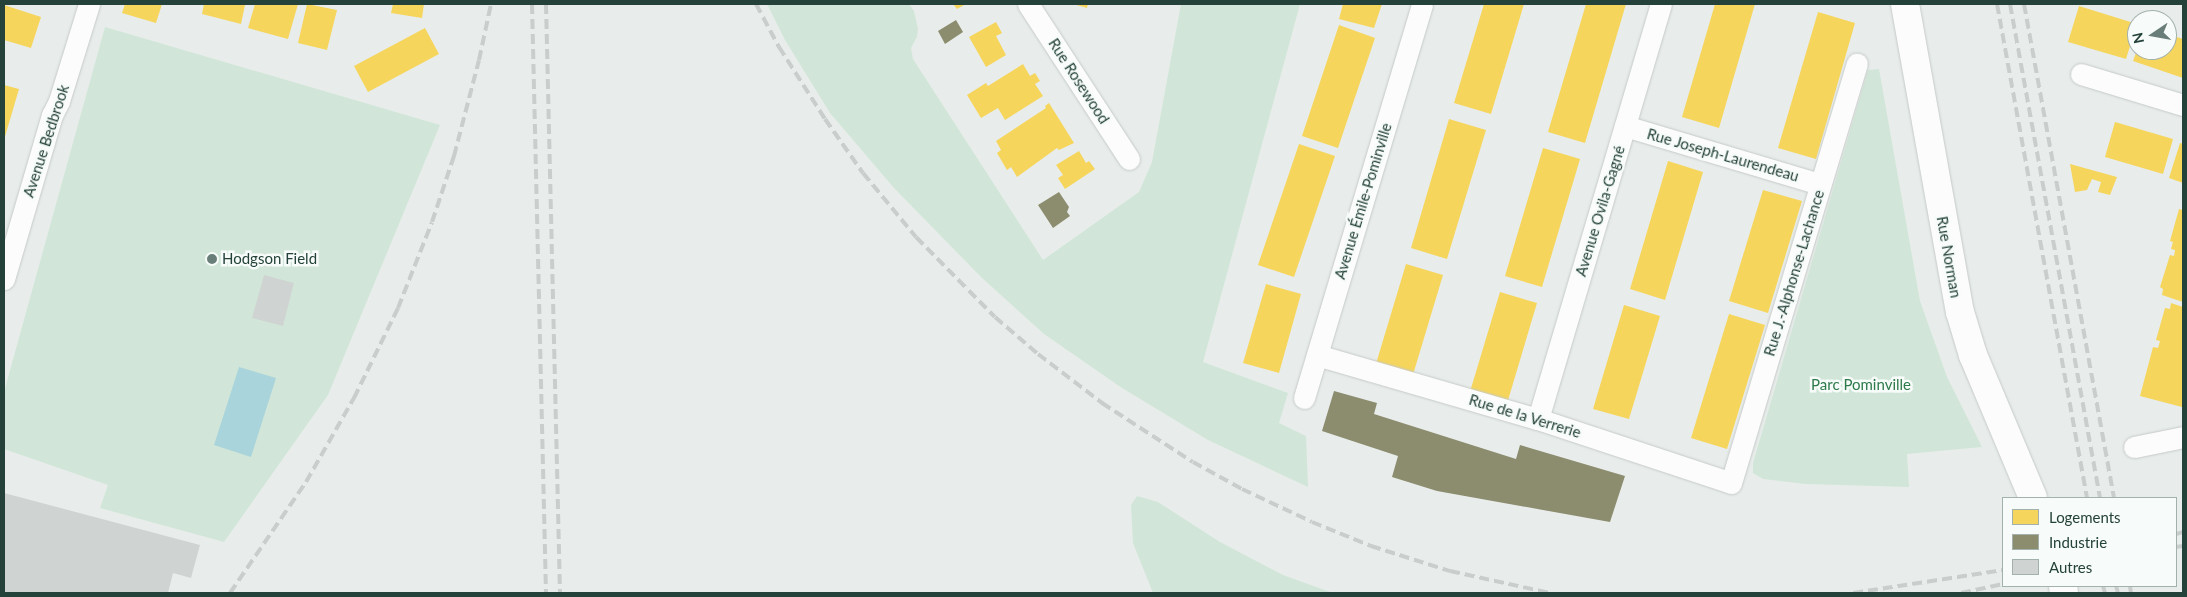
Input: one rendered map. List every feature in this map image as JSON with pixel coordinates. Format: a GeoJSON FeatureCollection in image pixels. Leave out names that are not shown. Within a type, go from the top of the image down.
{"type":"FeatureCollection","features":[{"type":"Feature","properties":{"kind":"street","name":"Avenue Bedbrook"},"geometry":{"type":"LineString","coordinates":[[4,279],[52,115],[59,101],[89,4]]}},
{"type":"Feature","properties":{"kind":"street","name":"Rue Rosewood"},"geometry":{"type":"LineString","coordinates":[[1028,4],[1129,159]]}},
{"type":"Feature","properties":{"kind":"street","name":"Avenue Émile-Pominville"},"geometry":{"type":"LineString","coordinates":[[1304,398],[1422,4]]}},
{"type":"Feature","properties":{"kind":"street","name":"Avenue Ovila-Gagné"},"geometry":{"type":"LineString","coordinates":[[1538,419],[1661,4]]}},
{"type":"Feature","properties":{"kind":"street","name":"Rue Norman"},"geometry":{"type":"LineString","coordinates":[[1905,4],[1958,306],[1976,364],[2033,497]]}},
{"type":"Feature","properties":{"kind":"street","name":"Rue J.-Alphonse-Lachance"},"geometry":{"type":"LineString","coordinates":[[1731,483],[1856,63]]}},
{"type":"Feature","properties":{"kind":"street"},"geometry":{"type":"LineString","coordinates":[[2081,74],[2183,105]]}},
{"type":"Feature","properties":{"kind":"street","name":"Rue Joseph-Laurendeau"},"geometry":{"type":"LineString","coordinates":[[1625,126],[1820,184]]}},
{"type":"Feature","properties":{"kind":"street","name":"Rue de la Verrerie"},"geometry":{"type":"LineString","coordinates":[[1317,355],[1538,419],[1731,483]]}},
{"type":"Feature","properties":{"kind":"street"},"geometry":{"type":"LineString","coordinates":[[2134,447],[2183,437]]}},
{"type":"Feature","properties":{"kind":"green space"},"geometry":{"type":"Polygon","coordinates":[[[767,4],[909,4],[914,11],[918,29],[917,37],[911,48],[913,59],[1043,260],[1139,192],[1152,162],[1181,4],[1300,4],[1203,362],[1288,393],[1279,423],[1306,436],[1308,487],[1208,440],[1122,388],[1044,334],[981,277],[894,188],[830,113],[785,40],[767,4]]]}},
{"type":"Feature","properties":{"kind":"green space","name":"Hodgson Field"},"geometry":{"type":"Polygon","coordinates":[[[105,27],[440,125],[328,395],[224,542],[100,508],[108,485],[4,449],[4,392],[105,27]]]}},
{"type":"Feature","properties":{"kind":"green space","name":"Parc Pominville"},"geometry":{"type":"Polygon","coordinates":[[[1879,69],[1920,301],[1947,377],[1982,447],[1907,454],[1909,487],[1805,484],[1763,479],[1753,473],[1753,463],[1868,70],[1879,69]]]}},
{"type":"Feature","properties":{"kind":"green space"},"geometry":{"type":"Polygon","coordinates":[[[1137,496],[1158,502],[1220,542],[1283,575],[1333,593],[1153,593],[1133,543],[1131,505],[1137,496]]]}},
{"type":"Feature","properties":{"kind":"water"},"geometry":{"type":"Polygon","coordinates":[[[239,367],[276,378],[251,457],[214,445],[239,367]]]}},
{"type":"Feature","properties":{"kind":"building: Logements"},"geometry":{"type":"Polygon","coordinates":[[[125,4],[162,4],[156,23],[122,13],[125,4]]]}},
{"type":"Feature","properties":{"kind":"building: Logements"},"geometry":{"type":"Polygon","coordinates":[[[204,4],[245,5],[241,24],[202,14],[204,4]]]}},
{"type":"Feature","properties":{"kind":"building: Logements"},"geometry":{"type":"Polygon","coordinates":[[[255,4],[298,4],[288,39],[248,28],[255,4]]]}},
{"type":"Feature","properties":{"kind":"building: Logements"},"geometry":{"type":"Polygon","coordinates":[[[307,4],[337,10],[327,50],[298,43],[307,4]]]}},
{"type":"Feature","properties":{"kind":"building: Logements"},"geometry":{"type":"Polygon","coordinates":[[[393,4],[424,4],[422,18],[391,13],[393,4]]]}},
{"type":"Feature","properties":{"kind":"building: Logements"},"geometry":{"type":"Polygon","coordinates":[[[953,4],[966,4],[957,9],[953,4]]]}},
{"type":"Feature","properties":{"kind":"building: Logements"},"geometry":{"type":"Polygon","coordinates":[[[1073,4],[1088,4],[1087,8],[1073,4]]]}},
{"type":"Feature","properties":{"kind":"building: Logements"},"geometry":{"type":"Polygon","coordinates":[[[1343,4],[1382,4],[1374,28],[1339,19],[1343,4]]]}},
{"type":"Feature","properties":{"kind":"building: Logements"},"geometry":{"type":"Polygon","coordinates":[[[1484,4],[1524,4],[1491,114],[1454,103],[1484,4]]]}},
{"type":"Feature","properties":{"kind":"building: Logements"},"geometry":{"type":"Polygon","coordinates":[[[1586,4],[1626,4],[1585,143],[1548,132],[1586,4]]]}},
{"type":"Feature","properties":{"kind":"building: Logements"},"geometry":{"type":"Polygon","coordinates":[[[1715,4],[1755,4],[1719,128],[1682,117],[1715,4]]]}},
{"type":"Feature","properties":{"kind":"building: Logements"},"geometry":{"type":"Polygon","coordinates":[[[4,5],[41,17],[31,48],[4,40],[4,5]]]}},
{"type":"Feature","properties":{"kind":"building: Logements"},"geometry":{"type":"Polygon","coordinates":[[[2079,6],[2127,21],[2126,59],[2068,42],[2079,6]]]}},
{"type":"Feature","properties":{"kind":"building: Logements"},"geometry":{"type":"Polygon","coordinates":[[[1818,12],[1855,23],[1816,159],[1778,148],[1818,12]]]}},
{"type":"Feature","properties":{"kind":"building: Logements"},"geometry":{"type":"Polygon","coordinates":[[[996,22],[1002,33],[996,36],[1006,55],[986,67],[969,37],[996,22]]]}},
{"type":"Feature","properties":{"kind":"building: Logements"},"geometry":{"type":"Polygon","coordinates":[[[1339,25],[1375,38],[1338,148],[1302,136],[1339,25]]]}},
{"type":"Feature","properties":{"kind":"building: Logements"},"geometry":{"type":"Polygon","coordinates":[[[425,28],[439,54],[368,92],[354,66],[425,28]]]}},
{"type":"Feature","properties":{"kind":"building: Logements"},"geometry":{"type":"Polygon","coordinates":[[[2177,37],[2183,39],[2183,78],[2133,61],[2177,60],[2177,37]]]}},
{"type":"Feature","properties":{"kind":"building: Logements"},"geometry":{"type":"Polygon","coordinates":[[[1023,64],[1030,76],[1035,73],[1040,81],[1035,84],[1043,96],[1005,120],[998,108],[981,118],[967,95],[986,83],[988,86],[1023,64]]]}},
{"type":"Feature","properties":{"kind":"building: Logements"},"geometry":{"type":"Polygon","coordinates":[[[4,85],[19,89],[4,140],[4,85]]]}},
{"type":"Feature","properties":{"kind":"building: Logements"},"geometry":{"type":"Polygon","coordinates":[[[1049,103],[1074,143],[1059,150],[1057,148],[1017,177],[1011,167],[1007,170],[997,153],[1001,150],[996,141],[1046,108],[1045,106],[1049,103]]]}},
{"type":"Feature","properties":{"kind":"building: Logements"},"geometry":{"type":"Polygon","coordinates":[[[1449,119],[1486,130],[1447,259],[1411,248],[1449,119]]]}},
{"type":"Feature","properties":{"kind":"building: Logements"},"geometry":{"type":"Polygon","coordinates":[[[2115,122],[2173,139],[2163,174],[2105,157],[2115,122]]]}},
{"type":"Feature","properties":{"kind":"building: Logements"},"geometry":{"type":"Polygon","coordinates":[[[2180,143],[2183,144],[2183,183],[2169,178],[2180,143]]]}},
{"type":"Feature","properties":{"kind":"building: Logements"},"geometry":{"type":"Polygon","coordinates":[[[1299,144],[1335,156],[1294,277],[1258,265],[1299,144]]]}},
{"type":"Feature","properties":{"kind":"building: Logements"},"geometry":{"type":"Polygon","coordinates":[[[1543,148],[1580,159],[1542,287],[1505,276],[1543,148]]]}},
{"type":"Feature","properties":{"kind":"building: Logements"},"geometry":{"type":"Polygon","coordinates":[[[1079,151],[1086,163],[1089,161],[1095,169],[1065,189],[1058,178],[1063,175],[1056,165],[1079,151]]]}},
{"type":"Feature","properties":{"kind":"building: Logements"},"geometry":{"type":"Polygon","coordinates":[[[1668,161],[1703,172],[1665,300],[1630,289],[1668,161]]]}},
{"type":"Feature","properties":{"kind":"building: Logements"},"geometry":{"type":"Polygon","coordinates":[[[2070,164],[2117,177],[2110,195],[2098,192],[2101,182],[2092,179],[2087,190],[2075,192],[2070,164]]]}},
{"type":"Feature","properties":{"kind":"building: Logements"},"geometry":{"type":"Polygon","coordinates":[[[1763,190],[1802,201],[1768,313],[1729,301],[1763,190]]]}},
{"type":"Feature","properties":{"kind":"building: Logements"},"geometry":{"type":"Polygon","coordinates":[[[2179,209],[2183,210],[2183,302],[2162,295],[2163,289],[2160,287],[2170,255],[2174,256],[2175,250],[2171,249],[2173,242],[2170,241],[2179,209]]]}},
{"type":"Feature","properties":{"kind":"building: Logements"},"geometry":{"type":"Polygon","coordinates":[[[1406,264],[1443,275],[1412,378],[1375,367],[1406,264]]]}},
{"type":"Feature","properties":{"kind":"building: Logements"},"geometry":{"type":"Polygon","coordinates":[[[1266,284],[1301,294],[1279,373],[1243,363],[1266,284]]]}},
{"type":"Feature","properties":{"kind":"building: Logements"},"geometry":{"type":"Polygon","coordinates":[[[1500,292],[1537,303],[1506,407],[1469,395],[1500,292]]]}},
{"type":"Feature","properties":{"kind":"building: Logements"},"geometry":{"type":"Polygon","coordinates":[[[2171,303],[2183,307],[2182,407],[2140,396],[2153,347],[2158,348],[2160,341],[2156,340],[2165,308],[2170,309],[2171,303]]]}},
{"type":"Feature","properties":{"kind":"building: Logements"},"geometry":{"type":"Polygon","coordinates":[[[1624,305],[1660,316],[1629,419],[1593,409],[1624,305]]]}},
{"type":"Feature","properties":{"kind":"building: Logements"},"geometry":{"type":"Polygon","coordinates":[[[1729,314],[1765,325],[1727,449],[1691,438],[1729,314]]]}},
{"type":"Feature","properties":{"kind":"building: Industrie"},"geometry":{"type":"Polygon","coordinates":[[[956,20],[963,32],[945,44],[938,31],[956,20]]]}},
{"type":"Feature","properties":{"kind":"building: Industrie"},"geometry":{"type":"Polygon","coordinates":[[[1059,192],[1069,207],[1067,212],[1070,216],[1053,228],[1038,205],[1059,192]]]}},
{"type":"Feature","properties":{"kind":"building: Industrie"},"geometry":{"type":"Polygon","coordinates":[[[1334,391],[1377,403],[1374,414],[1516,459],[1520,445],[1625,476],[1610,522],[1437,491],[1392,477],[1398,456],[1322,431],[1334,391]]]}},
{"type":"Feature","properties":{"kind":"building: Autres"},"geometry":{"type":"Polygon","coordinates":[[[264,275],[294,283],[283,326],[252,318],[264,275]]]}},
{"type":"Feature","properties":{"kind":"building: Autres"},"geometry":{"type":"Polygon","coordinates":[[[4,493],[200,545],[191,578],[173,573],[168,593],[4,593],[4,493]]]}},
{"type":"Feature","properties":{"kind":"railway"},"geometry":{"type":"LineString","coordinates":[[230,593],[306,482],[354,398],[398,308],[432,222],[454,156],[479,60],[491,4]]}},
{"type":"Feature","properties":{"kind":"railway"},"geometry":{"type":"LineString","coordinates":[[532,4],[546,593]]}},
{"type":"Feature","properties":{"kind":"railway"},"geometry":{"type":"LineString","coordinates":[[546,4],[560,593]]}},
{"type":"Feature","properties":{"kind":"railway"},"geometry":{"type":"LineString","coordinates":[[756,4],[779,47],[825,119],[863,173],[916,237],[995,317],[1038,354],[1102,403],[1193,462],[1242,489],[1312,522],[1371,546],[1450,571],[1550,593]]}},
{"type":"Feature","properties":{"kind":"railway"},"geometry":{"type":"LineString","coordinates":[[1997,4],[2087,497]]}},
{"type":"Feature","properties":{"kind":"railway"},"geometry":{"type":"LineString","coordinates":[[2010,4],[2100,497]]}},
{"type":"Feature","properties":{"kind":"railway"},"geometry":{"type":"LineString","coordinates":[[2024,4],[2114,497]]}},
{"type":"Feature","properties":{"kind":"railway"},"geometry":{"type":"LineString","coordinates":[[2177,534],[2183,532]]}},
{"type":"Feature","properties":{"kind":"railway"},"geometry":{"type":"LineString","coordinates":[[2177,547],[2183,546]]}},
{"type":"Feature","properties":{"kind":"railway"},"geometry":{"type":"LineString","coordinates":[[1853,593],[2002,570]]}},
{"type":"Feature","properties":{"kind":"railway"},"geometry":{"type":"LineString","coordinates":[[1961,593],[2002,584]]}},
{"type":"Feature","properties":{"kind":"railway"},"geometry":{"type":"LineString","coordinates":[[2103,587],[2105,593]]}},
{"type":"Feature","properties":{"kind":"railway"},"geometry":{"type":"LineString","coordinates":[[2116,587],[2118,593]]}},
{"type":"Feature","properties":{"kind":"railway"},"geometry":{"type":"LineString","coordinates":[[2130,587],[2131,593]]}},
{"type":"Feature","properties":{"kind":"place","name":"Hodgson Field"},"geometry":{"type":"Point","coordinates":[212,259]}}]}
